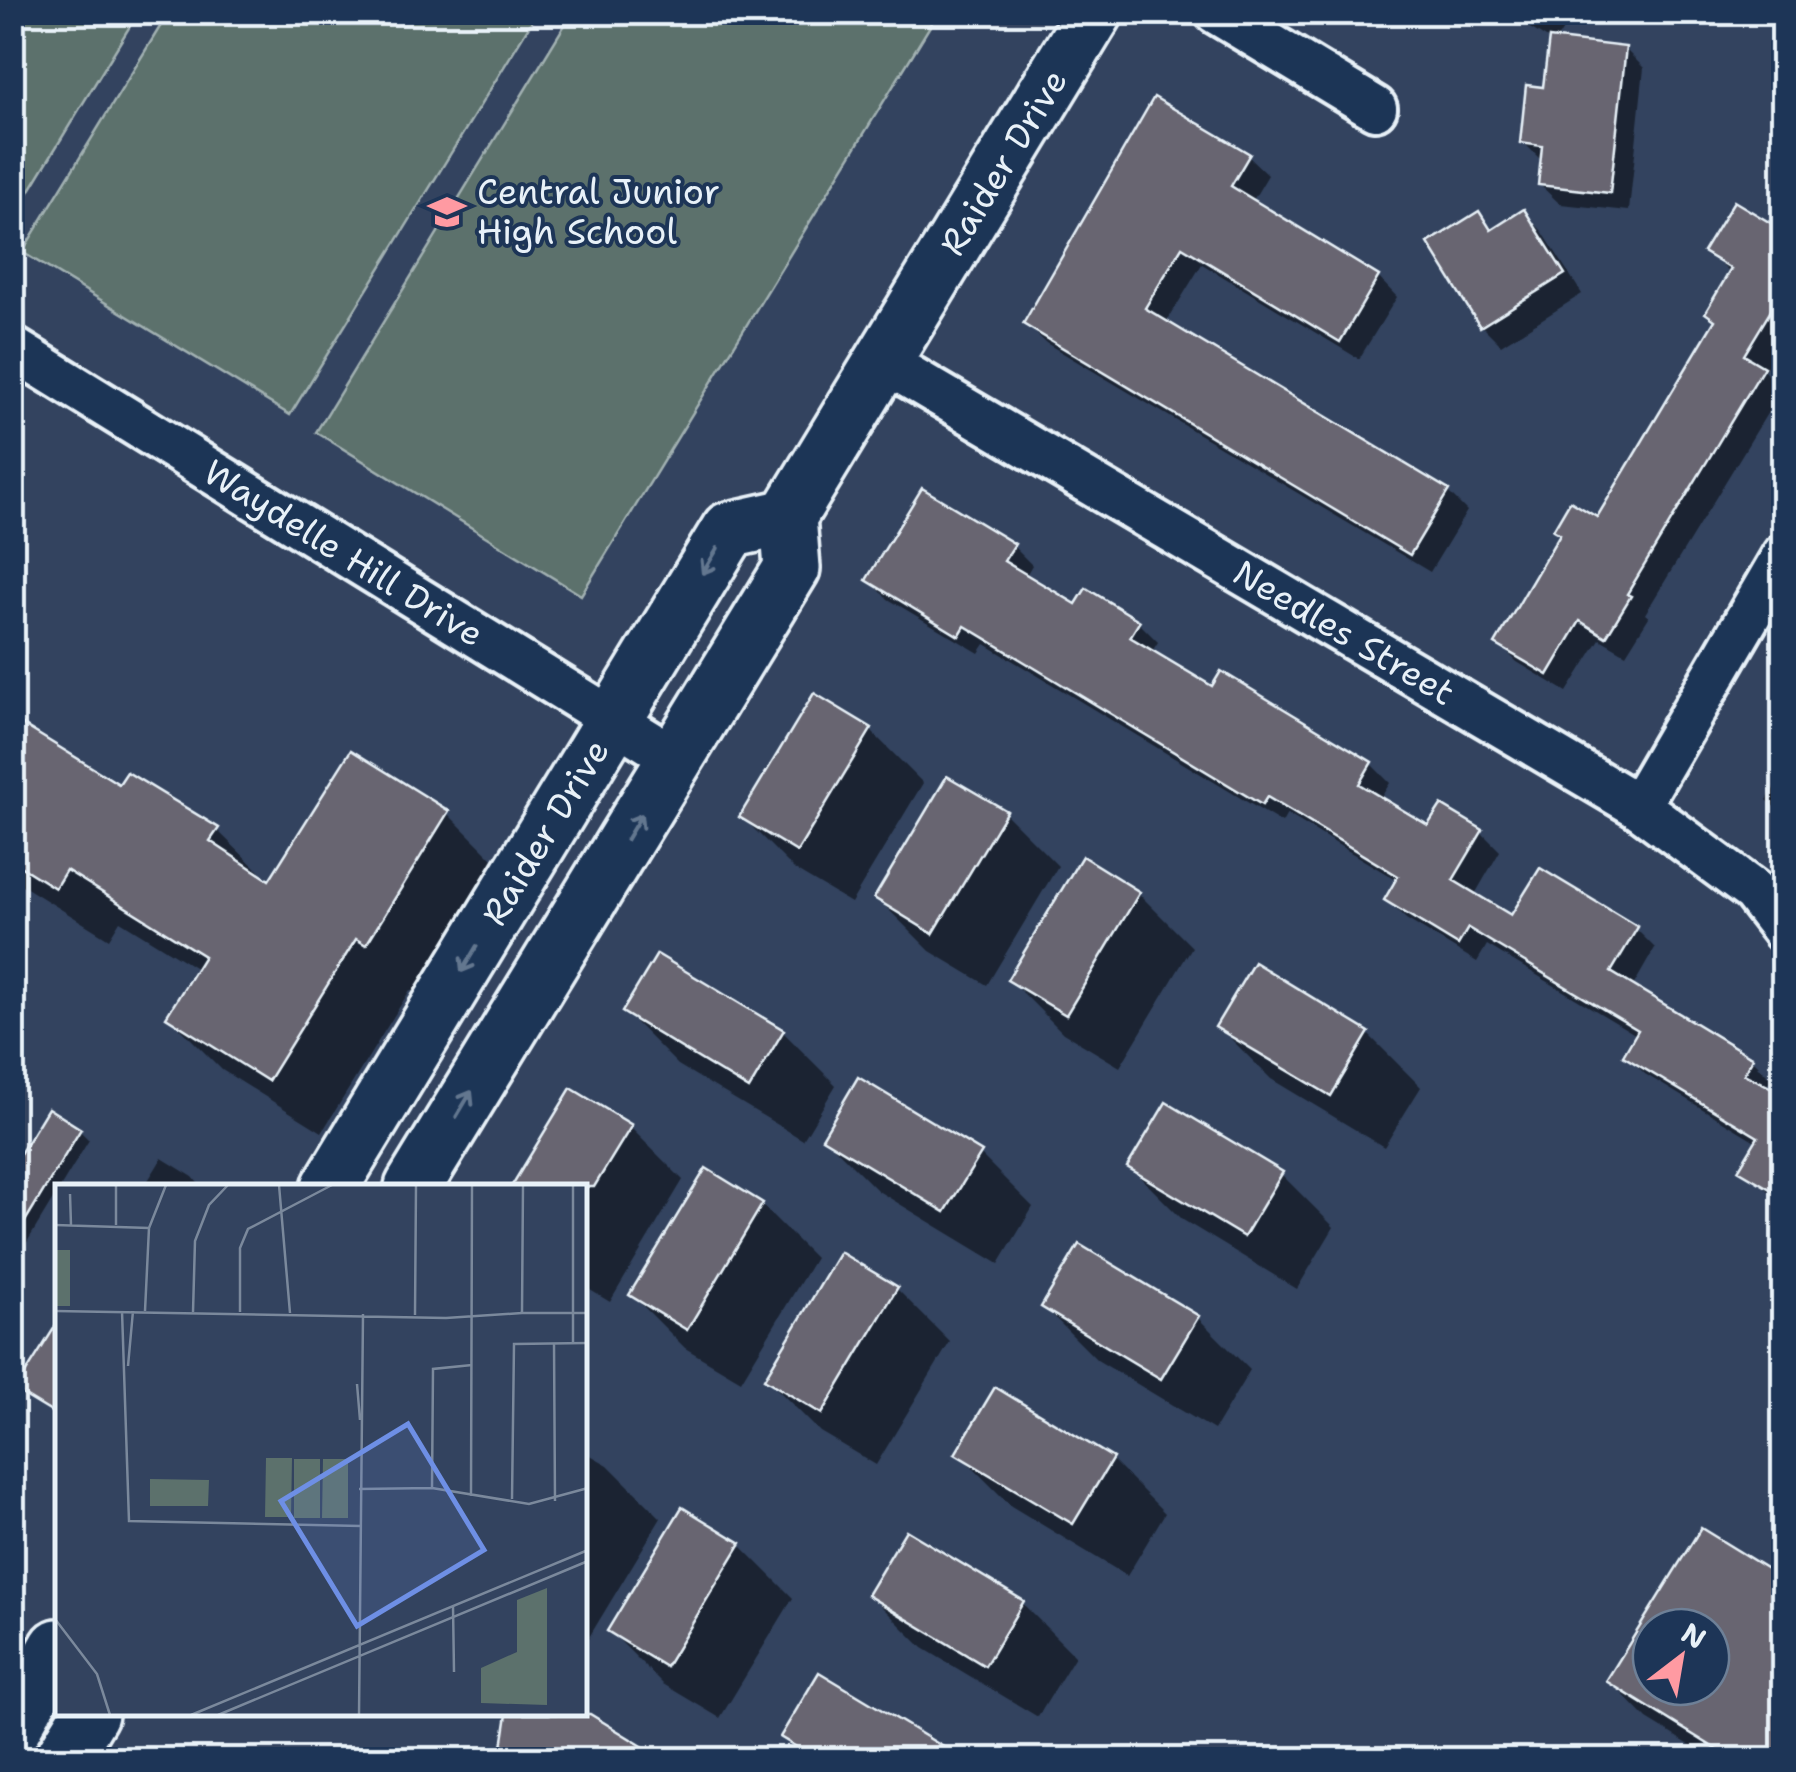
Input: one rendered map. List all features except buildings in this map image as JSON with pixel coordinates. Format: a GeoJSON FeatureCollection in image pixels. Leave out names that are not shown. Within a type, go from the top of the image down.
{"type":"FeatureCollection","features":[{"type":"Feature","properties":{"kind":"main road","name":"Raider Drive"},"geometry":{"type":"LineString","coordinates":[[415,1184],[792,568],[788,518],[1096,12]]}},
{"type":"Feature","properties":{"kind":"main road","name":"Raider Drive"},"geometry":{"type":"LineString","coordinates":[[332,1184],[728,530],[788,518]]}},
{"type":"Feature","properties":{"kind":"main road"},"geometry":{"type":"LineString","coordinates":[[12,1729],[55,1652]]}},
{"type":"Feature","properties":{"kind":"main road"},"geometry":{"type":"LineString","coordinates":[[62,1760],[88,1717]]}},
{"type":"Feature","properties":{"kind":"street"},"geometry":{"type":"LineString","coordinates":[[1216,12],[1375,108]]}},
{"type":"Feature","properties":{"kind":"street","name":"Waydelle Hill Drive"},"geometry":{"type":"LineString","coordinates":[[12,348],[675,758]]}},
{"type":"Feature","properties":{"kind":"street","name":"Needles Street"},"geometry":{"type":"LineString","coordinates":[[884,361],[1638,806],[1752,891],[1784,931]]}},
{"type":"Feature","properties":{"kind":"street"},"geometry":{"type":"LineString","coordinates":[[1638,806],[1784,555]]}},
{"type":"Feature","properties":{"kind":"green space"},"geometry":{"type":"Polygon","coordinates":[[[169,12],[537,13],[290,415],[22,252],[169,12]]]}},
{"type":"Feature","properties":{"kind":"green space"},"geometry":{"type":"Polygon","coordinates":[[[12,13],[138,13],[13,218],[12,13]]]}},
{"type":"Feature","properties":{"kind":"green space"},"geometry":{"type":"Polygon","coordinates":[[[572,13],[938,13],[581,595],[316,432],[572,13]]]}},
{"type":"Feature","properties":{"kind":"place","name":"Central Junior High School"},"geometry":{"type":"Point","coordinates":[447,212]}}]}
